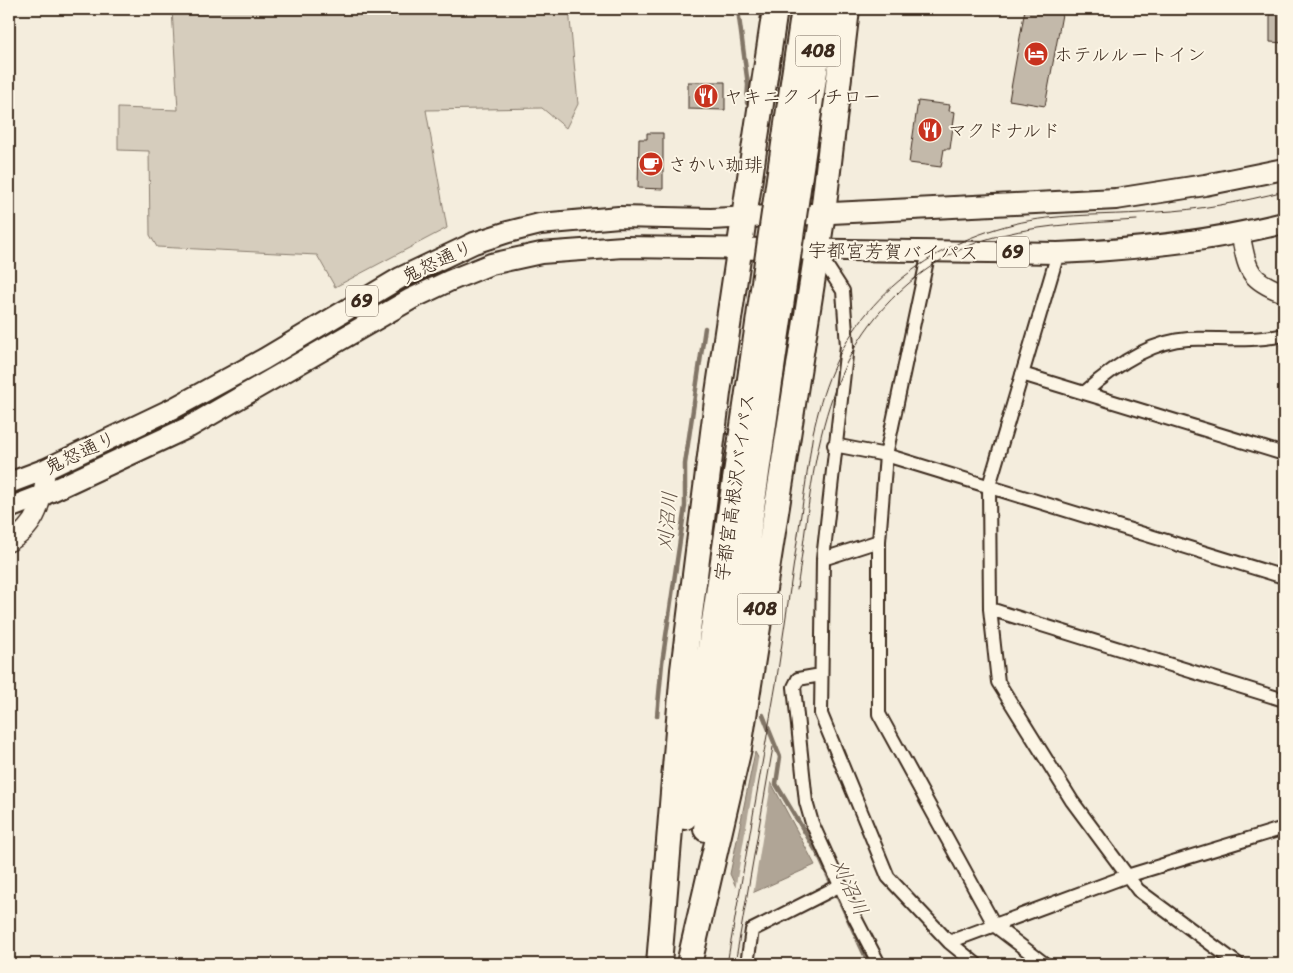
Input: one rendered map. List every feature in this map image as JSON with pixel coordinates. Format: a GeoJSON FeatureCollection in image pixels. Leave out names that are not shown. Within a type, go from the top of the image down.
{"type":"FeatureCollection","features":[{"type":"Feature","properties":{"kind":"highway","name":"408"},"geometry":{"type":"LineString","coordinates":[[659,964],[683,670],[694,592],[707,470],[775,9]]}},
{"type":"Feature","properties":{"kind":"highway","name":"宇都宮高根沢バイパス"},"geometry":{"type":"LineString","coordinates":[[802,91],[804,9]]}},
{"type":"Feature","properties":{"kind":"highway","name":"宇都宮高根沢バイパス"},"geometry":{"type":"LineString","coordinates":[[687,964],[761,373],[802,91],[824,9]]}},
{"type":"Feature","properties":{"kind":"highway","name":"408"},"geometry":{"type":"LineString","coordinates":[[687,964],[739,748],[823,213],[847,9]]}},
{"type":"Feature","properties":{"kind":"highway","name":"宇都宮高根沢バイパス"},"geometry":{"type":"LineString","coordinates":[[663,964],[761,373]]}},
{"type":"Feature","properties":{"kind":"main road","name":"宇都宮芳賀バイパス"},"geometry":{"type":"LineString","coordinates":[[823,213],[1116,199],[1205,185],[1284,169]]}},
{"type":"Feature","properties":{"kind":"main road","name":"鬼怒通り"},"geometry":{"type":"LineString","coordinates":[[9,484],[46,469],[174,408],[264,359],[400,278],[474,243],[508,232],[568,221],[619,217],[744,217],[823,213]]}},
{"type":"Feature","properties":{"kind":"main road","name":"宇都宮芳賀バイパス"},"geometry":{"type":"LineString","coordinates":[[739,249],[1058,253],[1166,245],[1240,233],[1284,223]]}},
{"type":"Feature","properties":{"kind":"main road","name":"鬼怒通り"},"geometry":{"type":"LineString","coordinates":[[9,508],[43,495],[189,427],[411,299],[491,264],[541,253],[572,249],[623,247],[739,249]]}},
{"type":"Feature","properties":{"kind":"street"},"geometry":{"type":"LineString","coordinates":[[1240,233],[1248,269],[1255,278],[1271,288],[1284,293]]}},
{"type":"Feature","properties":{"kind":"street"},"geometry":{"type":"LineString","coordinates":[[817,251],[843,291],[847,346],[822,559],[821,714],[888,877],[949,942],[976,964]]}},
{"type":"Feature","properties":{"kind":"street"},"geometry":{"type":"LineString","coordinates":[[929,251],[886,454],[879,541],[879,714],[995,926],[1045,964]]}},
{"type":"Feature","properties":{"kind":"street"},"geometry":{"type":"LineString","coordinates":[[1058,253],[989,486],[990,609],[998,682],[1072,801],[1138,890],[1238,964]]}},
{"type":"Feature","properties":{"kind":"street"},"geometry":{"type":"LineString","coordinates":[[1084,393],[1109,370],[1139,354],[1168,343],[1186,339],[1270,339],[1284,335]]}},
{"type":"Feature","properties":{"kind":"street"},"geometry":{"type":"LineString","coordinates":[[1022,374],[1284,454]]}},
{"type":"Feature","properties":{"kind":"street"},"geometry":{"type":"LineString","coordinates":[[834,445],[886,454],[1284,577]]}},
{"type":"Feature","properties":{"kind":"street"},"geometry":{"type":"LineString","coordinates":[[9,542],[17,538],[33,521],[39,510],[46,469]]}},
{"type":"Feature","properties":{"kind":"street"},"geometry":{"type":"LineString","coordinates":[[822,559],[879,541]]}},
{"type":"Feature","properties":{"kind":"street"},"geometry":{"type":"LineString","coordinates":[[990,609],[1284,700]]}},
{"type":"Feature","properties":{"kind":"street"},"geometry":{"type":"LineString","coordinates":[[821,675],[798,679],[794,687],[793,696],[806,802],[835,888],[853,914],[880,964]]}},
{"type":"Feature","properties":{"kind":"street"},"geometry":{"type":"LineString","coordinates":[[949,942],[1127,876],[1284,828]]}},
{"type":"Feature","properties":{"kind":"street"},"geometry":{"type":"LineString","coordinates":[[747,964],[752,930],[835,888]]}},
{"type":"Feature","properties":{"kind":"shaded area"},"geometry":{"type":"Polygon","coordinates":[[[172,9],[569,9],[578,104],[566,128],[542,108],[426,110],[447,228],[335,287],[317,255],[157,247],[150,235],[149,151],[118,150],[118,108],[178,110],[172,9]]]}},
{"type":"Feature","properties":{"kind":"shaded area"},"geometry":{"type":"Polygon","coordinates":[[[755,752],[815,865],[741,898],[730,874],[755,752]]]}},
{"type":"Feature","properties":{"kind":"pier"},"geometry":{"type":"Polygon","coordinates":[[[759,754],[772,778],[753,895],[741,900],[735,890],[759,754]]]}},
{"type":"Feature","properties":{"kind":"building","name":"ホテルルートイン"},"geometry":{"type":"Polygon","coordinates":[[[1025,9],[1063,9],[1045,106],[1009,100],[1025,9]]]}},
{"type":"Feature","properties":{"kind":"building"},"geometry":{"type":"Polygon","coordinates":[[[1270,9],[1284,9],[1284,43],[1270,42],[1270,9]]]}},
{"type":"Feature","properties":{"kind":"building","name":"ヤキニク イチロー"},"geometry":{"type":"Polygon","coordinates":[[[688,82],[725,82],[725,110],[688,109],[688,82]]]}},
{"type":"Feature","properties":{"kind":"building","name":"マクドナルド"},"geometry":{"type":"Polygon","coordinates":[[[918,101],[950,105],[949,111],[955,112],[950,149],[944,149],[941,167],[909,163],[918,101]]]}},
{"type":"Feature","properties":{"kind":"building","name":"さかい珈琲"},"geometry":{"type":"Polygon","coordinates":[[[647,133],[663,133],[663,189],[638,188],[639,139],[647,139],[647,133]]]}},
{"type":"Feature","properties":{"kind":"waterway","name":"刈沼川"},"geometry":{"type":"LineString","coordinates":[[625,10],[638,9]]}},
{"type":"Feature","properties":{"kind":"waterway","name":"刈沼川"},"geometry":{"type":"LineString","coordinates":[[730,9],[738,10],[748,85],[747,103]]}},
{"type":"Feature","properties":{"kind":"waterway","name":"刈沼川"},"geometry":{"type":"LineString","coordinates":[[657,716],[662,663],[685,506],[685,464],[705,328]]}},
{"type":"Feature","properties":{"kind":"waterway","name":"刈沼川"},"geometry":{"type":"LineString","coordinates":[[763,715],[780,757],[776,784],[818,854],[869,964]]}},
{"type":"Feature","properties":{"kind":"tram line"},"geometry":{"type":"LineString","coordinates":[[727,964],[776,684],[813,433],[823,394],[832,371],[848,340],[868,312],[892,287],[918,266],[948,248],[980,234],[1013,224],[1047,218],[1189,209],[1237,202],[1284,191]]}},
{"type":"Feature","properties":{"kind":"tram line"},"geometry":{"type":"LineString","coordinates":[[797,589],[808,505],[824,424],[836,386],[854,349],[877,315],[908,284],[940,260],[989,238],[1035,228],[1137,220]]}},
{"type":"Feature","properties":{"kind":"tram line"},"geometry":{"type":"LineString","coordinates":[[735,964],[773,747]]}},
{"type":"Feature","properties":{"kind":"place","name":"ホテルルートイン"},"geometry":{"type":"Point","coordinates":[1036,54]}},
{"type":"Feature","properties":{"kind":"place","name":"ヤキニク イチロー"},"geometry":{"type":"Point","coordinates":[706,96]}},
{"type":"Feature","properties":{"kind":"place","name":"マクドナルド"},"geometry":{"type":"Point","coordinates":[930,130]}},
{"type":"Feature","properties":{"kind":"place","name":"さかい珈琲"},"geometry":{"type":"Point","coordinates":[651,164]}}]}
